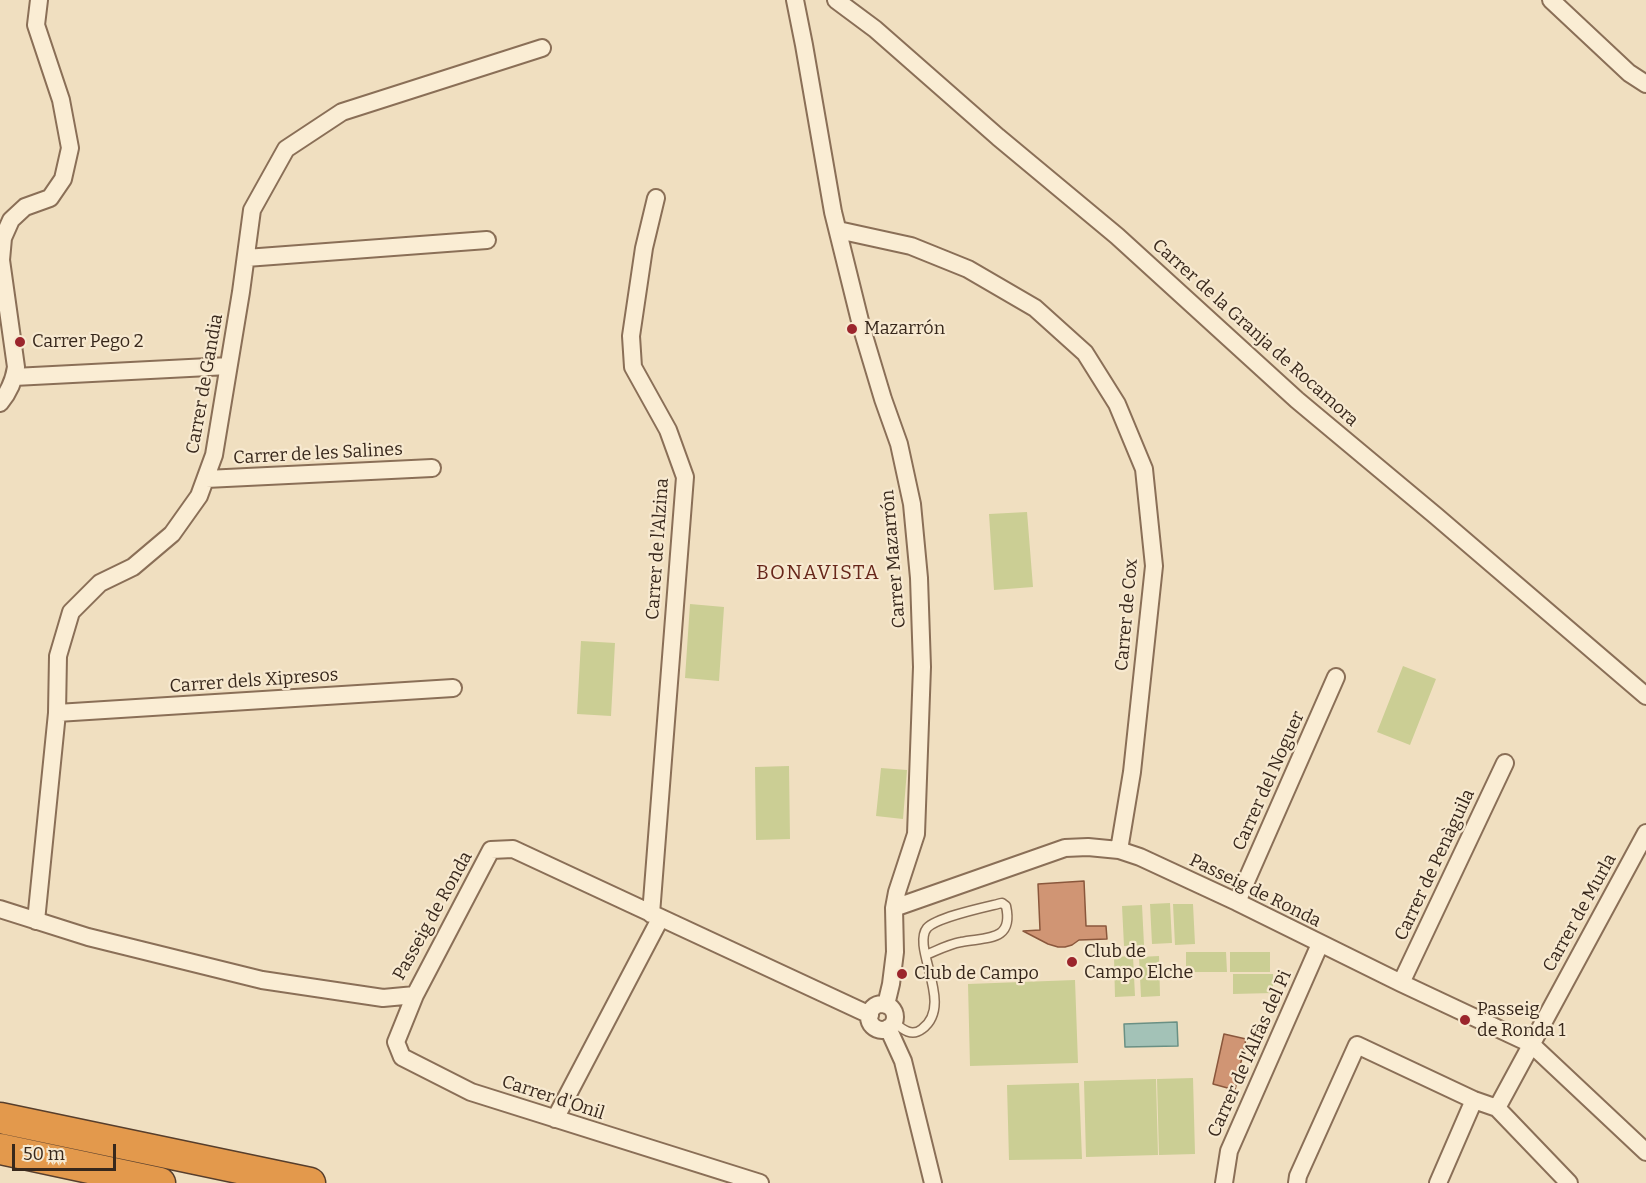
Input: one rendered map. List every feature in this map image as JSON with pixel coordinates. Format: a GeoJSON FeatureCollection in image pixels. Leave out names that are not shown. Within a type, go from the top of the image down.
{"type":"FeatureCollection","features":[{"type":"Feature","properties":{"kind":"highway"},"geometry":{"type":"LineString","coordinates":[[0,1118],[310,1183]]}},
{"type":"Feature","properties":{"kind":"highway"},"geometry":{"type":"LineString","coordinates":[[0,1149],[160,1183]]}},
{"type":"Feature","properties":{"kind":"street"},"geometry":{"type":"LineString","coordinates":[[0,403],[8,393],[16,367],[1,260],[3,238],[11,220],[25,207],[50,198],[63,179],[70,148],[61,100],[36,25],[39,0]]}},
{"type":"Feature","properties":{"kind":"street","name":"Carrer Mazarrón"},"geometry":{"type":"LineString","coordinates":[[795,0],[832,212],[862,329],[899,444],[912,504],[919,578],[922,667],[916,834],[894,908]]}},
{"type":"Feature","properties":{"kind":"street","name":"Carrer de la Granja de Rocamora"},"geometry":{"type":"LineString","coordinates":[[836,0],[875,29],[998,137],[1117,236],[1297,400],[1445,523],[1646,696]]}},
{"type":"Feature","properties":{"kind":"street"},"geometry":{"type":"LineString","coordinates":[[1551,0],[1629,73],[1646,84]]}},
{"type":"Feature","properties":{"kind":"street","name":"Carrer de Gandia"},"geometry":{"type":"LineString","coordinates":[[36,921],[57,713],[58,656],[71,612],[100,583],[133,567],[172,534],[199,496],[214,455],[252,210],[286,149],[342,112],[542,48]]}},
{"type":"Feature","properties":{"kind":"street","name":"Carrer de l'Alzina"},"geometry":{"type":"LineString","coordinates":[[555,1119],[656,916],[684,477],[668,430],[633,367],[631,336],[644,248],[656,198]]}},
{"type":"Feature","properties":{"kind":"street","name":"Carrer de Cox"},"geometry":{"type":"LineString","coordinates":[[838,230],[911,246],[968,268],[1035,308],[1085,353],[1117,404],[1144,469],[1154,566],[1132,772],[1119,850]]}},
{"type":"Feature","properties":{"kind":"street"},"geometry":{"type":"LineString","coordinates":[[246,258],[487,240]]}},
{"type":"Feature","properties":{"kind":"street"},"geometry":{"type":"LineString","coordinates":[[14,377],[228,366]]}},
{"type":"Feature","properties":{"kind":"street","name":"Carrer de les Salines"},"geometry":{"type":"LineString","coordinates":[[206,479],[432,468]]}},
{"type":"Feature","properties":{"kind":"street","name":"Carrer del Noguer"},"geometry":{"type":"LineString","coordinates":[[1237,902],[1336,677]]}},
{"type":"Feature","properties":{"kind":"street","name":"Carrer dels Xipresos"},"geometry":{"type":"LineString","coordinates":[[57,713],[453,688]]}},
{"type":"Feature","properties":{"kind":"street","name":"Carrer de Penàguila"},"geometry":{"type":"LineString","coordinates":[[1401,983],[1505,763]]}},
{"type":"Feature","properties":{"kind":"street","name":"Carrer de Murla"},"geometry":{"type":"LineString","coordinates":[[1497,1108],[1644,843]]}},
{"type":"Feature","properties":{"kind":"street","name":"Passeig de Ronda"},"geometry":{"type":"LineString","coordinates":[[894,908],[1065,848],[1088,847],[1119,850],[1140,857],[1237,902],[1401,983],[1532,1044],[1646,1152]]}},
{"type":"Feature","properties":{"kind":"street","name":"Passeig de Ronda"},"geometry":{"type":"LineString","coordinates":[[0,909],[88,937],[262,980],[383,998],[415,996],[491,850],[513,849],[870,1015]]}},
{"type":"Feature","properties":{"kind":"street"},"geometry":{"type":"LineString","coordinates":[[886,1005],[895,952],[894,908]]}},
{"type":"Feature","properties":{"kind":"street","name":"Carrer de l'Alfàs del Pi"},"geometry":{"type":"LineString","coordinates":[[1224,1183],[1228,1150],[1320,944]]}},
{"type":"Feature","properties":{"kind":"street","name":"Carrer d'Onil"},"geometry":{"type":"LineString","coordinates":[[415,996],[396,1042],[402,1057],[471,1092],[760,1183]]}},
{"type":"Feature","properties":{"kind":"street"},"geometry":{"type":"LineString","coordinates":[[878,1005],[886,1005],[893,1010],[895,1018],[891,1025],[883,1029],[875,1027],[872,1024],[871,1011],[878,1005]]}},
{"type":"Feature","properties":{"kind":"street"},"geometry":{"type":"LineString","coordinates":[[891,1025],[903,1061],[933,1183]]}},
{"type":"Feature","properties":{"kind":"street"},"geometry":{"type":"LineString","coordinates":[[1297,1183],[1298,1176],[1357,1045],[1474,1100],[1497,1108],[1569,1183]]}},
{"type":"Feature","properties":{"kind":"street"},"geometry":{"type":"LineString","coordinates":[[1438,1183],[1474,1100]]}},
{"type":"Feature","properties":{"kind":"lane"},"geometry":{"type":"LineString","coordinates":[[891,1025],[912,1033],[919,1032],[929,1024],[933,1016],[935,998],[922,939],[926,929],[936,922],[1002,903],[1006,906],[1008,916],[1006,928],[999,935],[960,942],[926,955]]}},
{"type":"Feature","properties":{"kind":"green space"},"geometry":{"type":"Polygon","coordinates":[[[1027,512],[1033,587],[994,590],[989,514],[1027,512]]]}},
{"type":"Feature","properties":{"kind":"green space"},"geometry":{"type":"Polygon","coordinates":[[[690,604],[724,607],[719,681],[685,678],[690,604]]]}},
{"type":"Feature","properties":{"kind":"green space"},"geometry":{"type":"Polygon","coordinates":[[[581,641],[615,643],[611,716],[577,714],[581,641]]]}},
{"type":"Feature","properties":{"kind":"green space"},"geometry":{"type":"Polygon","coordinates":[[[1403,666],[1436,679],[1410,745],[1377,732],[1403,666]]]}},
{"type":"Feature","properties":{"kind":"green space"},"geometry":{"type":"Polygon","coordinates":[[[789,766],[790,839],[756,840],[755,767],[789,766]]]}},
{"type":"Feature","properties":{"kind":"green space"},"geometry":{"type":"Polygon","coordinates":[[[881,768],[907,770],[903,819],[876,816],[881,768]]]}},
{"type":"Feature","properties":{"kind":"green space"},"geometry":{"type":"Polygon","coordinates":[[[1170,903],[1172,943],[1152,944],[1150,904],[1170,903]]]}},
{"type":"Feature","properties":{"kind":"green space"},"geometry":{"type":"Polygon","coordinates":[[[1173,904],[1193,904],[1195,944],[1175,945],[1173,904]]]}},
{"type":"Feature","properties":{"kind":"green space"},"geometry":{"type":"Polygon","coordinates":[[[1142,905],[1144,945],[1124,946],[1122,906],[1142,905]]]}},
{"type":"Feature","properties":{"kind":"green space"},"geometry":{"type":"Polygon","coordinates":[[[1186,952],[1226,952],[1227,972],[1186,972],[1186,952]]]}},
{"type":"Feature","properties":{"kind":"green space"},"geometry":{"type":"Polygon","coordinates":[[[1230,952],[1270,952],[1270,972],[1230,972],[1230,952]]]}},
{"type":"Feature","properties":{"kind":"green space"},"geometry":{"type":"Polygon","coordinates":[[[1133,956],[1135,996],[1115,997],[1114,957],[1133,956]]]}},
{"type":"Feature","properties":{"kind":"green space"},"geometry":{"type":"Polygon","coordinates":[[[1159,956],[1160,996],[1141,997],[1139,957],[1159,956]]]}},
{"type":"Feature","properties":{"kind":"green space"},"geometry":{"type":"Polygon","coordinates":[[[1233,974],[1273,974],[1273,993],[1233,994],[1233,974]]]}},
{"type":"Feature","properties":{"kind":"green space"},"geometry":{"type":"Polygon","coordinates":[[[1075,980],[1078,1063],[970,1066],[968,984],[1075,980]]]}},
{"type":"Feature","properties":{"kind":"green space"},"geometry":{"type":"Polygon","coordinates":[[[1193,1078],[1195,1154],[1159,1155],[1157,1079],[1193,1078]]]}},
{"type":"Feature","properties":{"kind":"green space"},"geometry":{"type":"Polygon","coordinates":[[[1156,1079],[1158,1155],[1086,1157],[1084,1081],[1156,1079]]]}},
{"type":"Feature","properties":{"kind":"green space"},"geometry":{"type":"Polygon","coordinates":[[[1079,1083],[1082,1159],[1009,1160],[1007,1085],[1079,1083]]]}},
{"type":"Feature","properties":{"kind":"water"},"geometry":{"type":"Polygon","coordinates":[[[1177,1022],[1178,1046],[1125,1047],[1124,1024],[1177,1022]]]}},
{"type":"Feature","properties":{"kind":"building"},"geometry":{"type":"Polygon","coordinates":[[[1084,881],[1086,926],[1106,926],[1107,939],[1079,940],[1072,945],[1058,947],[1023,931],[1040,930],[1038,884],[1084,881]]]}},
{"type":"Feature","properties":{"kind":"building"},"geometry":{"type":"Polygon","coordinates":[[[1224,1034],[1246,1039],[1235,1090],[1213,1084],[1224,1034]]]}},
{"type":"Feature","properties":{"kind":"place","name":"Mazarrón"},"geometry":{"type":"Point","coordinates":[852,329]}},
{"type":"Feature","properties":{"kind":"place","name":"Carrer Pego 2"},"geometry":{"type":"Point","coordinates":[20,342]}},
{"type":"Feature","properties":{"kind":"place","name":"Club de Campo Elche"},"geometry":{"type":"Point","coordinates":[1072,962]}},
{"type":"Feature","properties":{"kind":"place","name":"Club de Campo"},"geometry":{"type":"Point","coordinates":[902,974]}},
{"type":"Feature","properties":{"kind":"place","name":"Passeig de Ronda 1"},"geometry":{"type":"Point","coordinates":[1465,1020]}},
{"type":"Feature","properties":{"kind":"district","name":"BONAVISTA"},"geometry":{"type":"Point","coordinates":[818,573]}}]}
